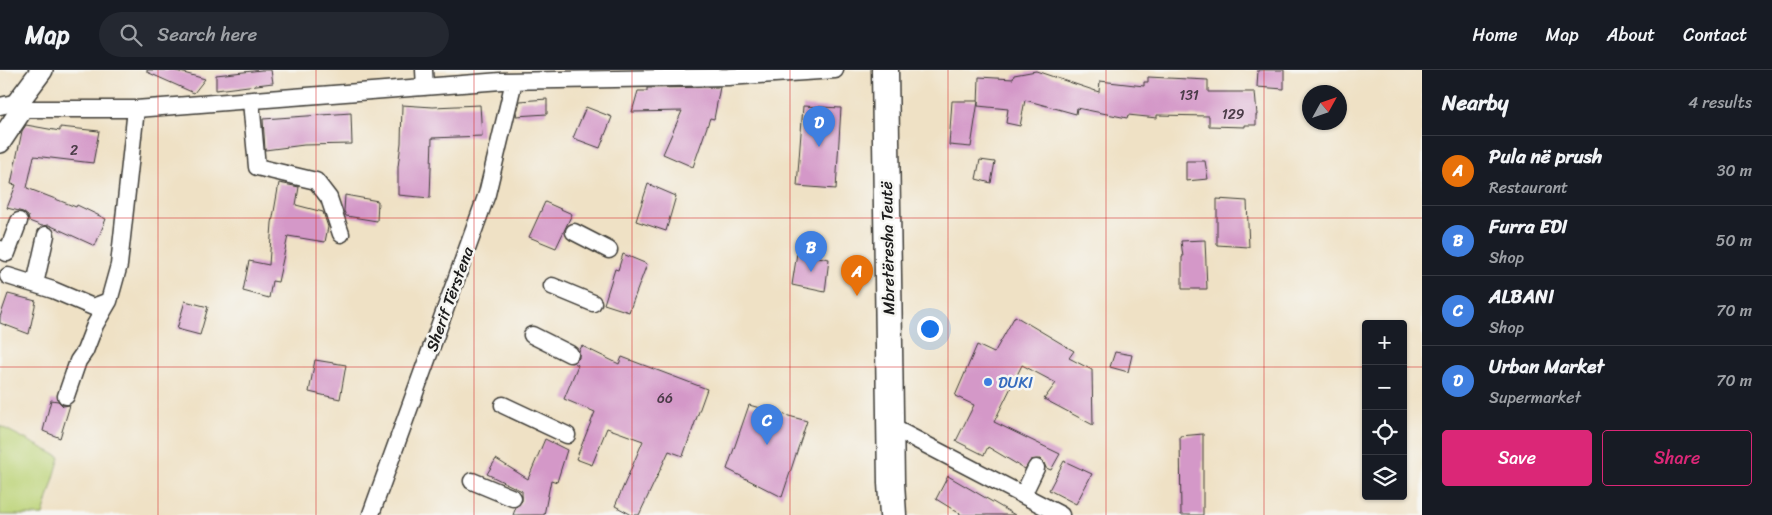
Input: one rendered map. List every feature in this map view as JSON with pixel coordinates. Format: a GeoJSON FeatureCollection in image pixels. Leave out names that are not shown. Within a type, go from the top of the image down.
{"type":"FeatureCollection","features":[{"type":"Feature","properties":{"kind":"main road","name":"Mbretëresha Teutë"},"geometry":{"type":"LineString","coordinates":[[885,70],[893,515]]}},
{"type":"Feature","properties":{"kind":"street"},"geometry":{"type":"LineString","coordinates":[[0,142],[13,105],[42,70]]}},
{"type":"Feature","properties":{"kind":"street"},"geometry":{"type":"LineString","coordinates":[[424,70],[425,87]]}},
{"type":"Feature","properties":{"kind":"street"},"geometry":{"type":"LineString","coordinates":[[13,105],[136,109],[540,78],[835,70]]}},
{"type":"Feature","properties":{"kind":"street","name":"Sherif Tërstena"},"geometry":{"type":"LineString","coordinates":[[371,514],[487,194],[514,81]]}},
{"type":"Feature","properties":{"kind":"street"},"geometry":{"type":"LineString","coordinates":[[251,101],[257,167],[316,180],[329,198],[341,234]]}},
{"type":"Feature","properties":{"kind":"street"},"geometry":{"type":"LineString","coordinates":[[66,396],[78,360],[85,351],[95,325],[109,301],[119,265],[136,109]]}},
{"type":"Feature","properties":{"kind":"street"},"geometry":{"type":"LineString","coordinates":[[0,249],[7,253],[19,221]]}},
{"type":"Feature","properties":{"kind":"street"},"geometry":{"type":"LineString","coordinates":[[574,232],[609,250]]}},
{"type":"Feature","properties":{"kind":"street"},"geometry":{"type":"LineString","coordinates":[[35,284],[46,235]]}},
{"type":"Feature","properties":{"kind":"street"},"geometry":{"type":"LineString","coordinates":[[8,276],[53,290],[93,307],[109,301]]}},
{"type":"Feature","properties":{"kind":"street"},"geometry":{"type":"LineString","coordinates":[[552,286],[593,303]]}},
{"type":"Feature","properties":{"kind":"street"},"geometry":{"type":"LineString","coordinates":[[532,335],[570,354]]}},
{"type":"Feature","properties":{"kind":"street"},"geometry":{"type":"LineString","coordinates":[[503,405],[567,435]]}},
{"type":"Feature","properties":{"kind":"street"},"geometry":{"type":"LineString","coordinates":[[890,426],[1061,515]]}},
{"type":"Feature","properties":{"kind":"street"},"geometry":{"type":"LineString","coordinates":[[1023,495],[1036,468]]}},
{"type":"Feature","properties":{"kind":"street"},"geometry":{"type":"LineString","coordinates":[[472,481],[513,498]]}},
{"type":"Feature","properties":{"kind":"green space"},"geometry":{"type":"Polygon","coordinates":[[[0,426],[60,457],[43,515],[0,515],[0,426]]]}},
{"type":"Feature","properties":{"kind":"building"},"geometry":{"type":"Polygon","coordinates":[[[147,70],[173,70],[205,79],[194,93],[147,72],[147,70]]]}},
{"type":"Feature","properties":{"kind":"building"},"geometry":{"type":"Polygon","coordinates":[[[271,70],[273,83],[216,90],[216,75],[271,70]]]}},
{"type":"Feature","properties":{"kind":"building"},"geometry":{"type":"Polygon","coordinates":[[[1258,70],[1284,70],[1284,89],[1257,87],[1258,70]]]}},
{"type":"Feature","properties":{"kind":"building"},"geometry":{"type":"Polygon","coordinates":[[[1036,71],[1099,92],[1100,81],[1144,86],[1144,82],[1148,82],[1148,77],[1208,80],[1208,92],[1255,92],[1256,125],[1245,125],[1245,127],[1209,126],[1209,116],[1157,115],[1157,118],[1128,115],[1127,118],[1077,108],[1076,114],[1025,100],[1020,126],[1006,123],[1008,109],[978,106],[979,77],[1013,79],[1014,75],[1036,71]]]}},
{"type":"Feature","properties":{"kind":"building"},"geometry":{"type":"Polygon","coordinates":[[[720,87],[714,119],[710,118],[693,167],[663,154],[682,111],[632,112],[638,91],[647,91],[647,88],[720,87]]]}},
{"type":"Feature","properties":{"kind":"building"},"geometry":{"type":"Polygon","coordinates":[[[547,99],[547,114],[516,116],[520,101],[547,99]]]}},
{"type":"Feature","properties":{"kind":"building"},"geometry":{"type":"Polygon","coordinates":[[[952,101],[978,101],[971,147],[949,145],[952,101]]]}},
{"type":"Feature","properties":{"kind":"building"},"geometry":{"type":"Polygon","coordinates":[[[402,105],[433,107],[480,105],[482,136],[432,138],[430,198],[398,195],[402,105]]]}},
{"type":"Feature","properties":{"kind":"building"},"geometry":{"type":"Polygon","coordinates":[[[803,106],[841,108],[836,189],[797,186],[803,106]]]}},
{"type":"Feature","properties":{"kind":"building"},"geometry":{"type":"Polygon","coordinates":[[[586,107],[612,117],[600,148],[573,138],[586,107]]]}},
{"type":"Feature","properties":{"kind":"building"},"geometry":{"type":"Polygon","coordinates":[[[351,113],[352,144],[304,145],[265,150],[263,119],[351,113]]]}},
{"type":"Feature","properties":{"kind":"building"},"geometry":{"type":"Polygon","coordinates":[[[26,125],[60,131],[60,127],[99,131],[93,163],[34,156],[27,188],[76,207],[77,205],[106,219],[95,246],[49,225],[42,226],[29,221],[28,216],[23,212],[7,208],[16,185],[11,184],[22,131],[26,125]]]}},
{"type":"Feature","properties":{"kind":"building"},"geometry":{"type":"Polygon","coordinates":[[[980,160],[995,162],[991,183],[976,179],[980,160]]]}},
{"type":"Feature","properties":{"kind":"building"},"geometry":{"type":"Polygon","coordinates":[[[1186,161],[1205,161],[1208,179],[1186,181],[1186,161]]]}},
{"type":"Feature","properties":{"kind":"building"},"geometry":{"type":"Polygon","coordinates":[[[279,183],[299,187],[296,205],[323,212],[328,227],[325,242],[288,236],[278,282],[272,281],[269,298],[243,291],[249,261],[269,265],[272,223],[279,183]]]}},
{"type":"Feature","properties":{"kind":"building"},"geometry":{"type":"Polygon","coordinates":[[[648,184],[676,196],[666,231],[636,221],[648,184]]]}},
{"type":"Feature","properties":{"kind":"building"},"geometry":{"type":"Polygon","coordinates":[[[345,195],[378,201],[377,221],[346,216],[344,211],[345,195]]]}},
{"type":"Feature","properties":{"kind":"building"},"geometry":{"type":"Polygon","coordinates":[[[1217,199],[1247,201],[1249,247],[1217,245],[1217,199]]]}},
{"type":"Feature","properties":{"kind":"building"},"geometry":{"type":"Polygon","coordinates":[[[545,202],[572,214],[556,248],[529,237],[545,202]]]}},
{"type":"Feature","properties":{"kind":"building"},"geometry":{"type":"Polygon","coordinates":[[[1205,240],[1207,289],[1182,289],[1183,257],[1181,241],[1205,240]]]}},
{"type":"Feature","properties":{"kind":"building"},"geometry":{"type":"Polygon","coordinates":[[[797,253],[829,259],[825,292],[792,285],[797,253]]]}},
{"type":"Feature","properties":{"kind":"building"},"geometry":{"type":"Polygon","coordinates":[[[623,254],[647,264],[629,312],[604,304],[615,269],[618,270],[623,254]]]}},
{"type":"Feature","properties":{"kind":"building"},"geometry":{"type":"Polygon","coordinates":[[[8,294],[36,301],[29,334],[0,323],[0,317],[8,294]]]}},
{"type":"Feature","properties":{"kind":"building"},"geometry":{"type":"Polygon","coordinates":[[[185,301],[208,307],[200,335],[177,329],[185,301]]]}},
{"type":"Feature","properties":{"kind":"building"},"geometry":{"type":"Polygon","coordinates":[[[1015,316],[1074,351],[1069,358],[1092,370],[1093,425],[1044,399],[1056,383],[1022,365],[994,422],[1060,454],[1051,470],[1046,468],[1040,459],[1031,460],[1025,469],[988,447],[984,455],[956,441],[974,405],[955,396],[977,345],[994,353],[1015,316]]]}},
{"type":"Feature","properties":{"kind":"building"},"geometry":{"type":"Polygon","coordinates":[[[582,346],[619,364],[622,357],[707,389],[683,456],[669,451],[639,515],[632,515],[615,506],[643,441],[607,428],[592,465],[576,459],[595,412],[564,399],[578,365],[574,363],[579,358],[579,351],[582,346]]]}},
{"type":"Feature","properties":{"kind":"building"},"geometry":{"type":"Polygon","coordinates":[[[1115,352],[1132,355],[1128,372],[1110,367],[1115,352]]]}},
{"type":"Feature","properties":{"kind":"building"},"geometry":{"type":"Polygon","coordinates":[[[315,360],[346,365],[340,399],[309,392],[315,360]]]}},
{"type":"Feature","properties":{"kind":"building"},"geometry":{"type":"Polygon","coordinates":[[[51,400],[58,401],[63,406],[70,405],[60,438],[43,431],[51,400]]]}},
{"type":"Feature","properties":{"kind":"building"},"geometry":{"type":"Polygon","coordinates":[[[749,405],[807,421],[782,497],[727,469],[749,405]]]}},
{"type":"Feature","properties":{"kind":"building"},"geometry":{"type":"Polygon","coordinates":[[[1203,434],[1203,515],[1181,515],[1180,436],[1203,434]]]}},
{"type":"Feature","properties":{"kind":"building"},"geometry":{"type":"Polygon","coordinates":[[[545,439],[567,450],[557,482],[551,480],[544,515],[513,515],[516,507],[522,501],[522,491],[487,474],[496,459],[528,479],[545,439]]]}},
{"type":"Feature","properties":{"kind":"building"},"geometry":{"type":"Polygon","coordinates":[[[1064,461],[1092,474],[1076,504],[1049,490],[1064,461]]]}},
{"type":"Feature","properties":{"kind":"building"},"geometry":{"type":"Polygon","coordinates":[[[948,476],[1015,515],[962,515],[936,499],[948,476]]]}},
{"type":"Feature","properties":{"kind":"place","name":"Urban Market"},"geometry":{"type":"Point","coordinates":[819,147]}},
{"type":"Feature","properties":{"kind":"place","name":"Furra EDI"},"geometry":{"type":"Point","coordinates":[811,272]}},
{"type":"Feature","properties":{"kind":"place","name":"Pula në prush"},"geometry":{"type":"Point","coordinates":[857,296]}},
{"type":"Feature","properties":{"kind":"place","name":"DUKI"},"geometry":{"type":"Point","coordinates":[988,382]}},
{"type":"Feature","properties":{"kind":"place","name":"ALBANI"},"geometry":{"type":"Point","coordinates":[767,445]}}]}
